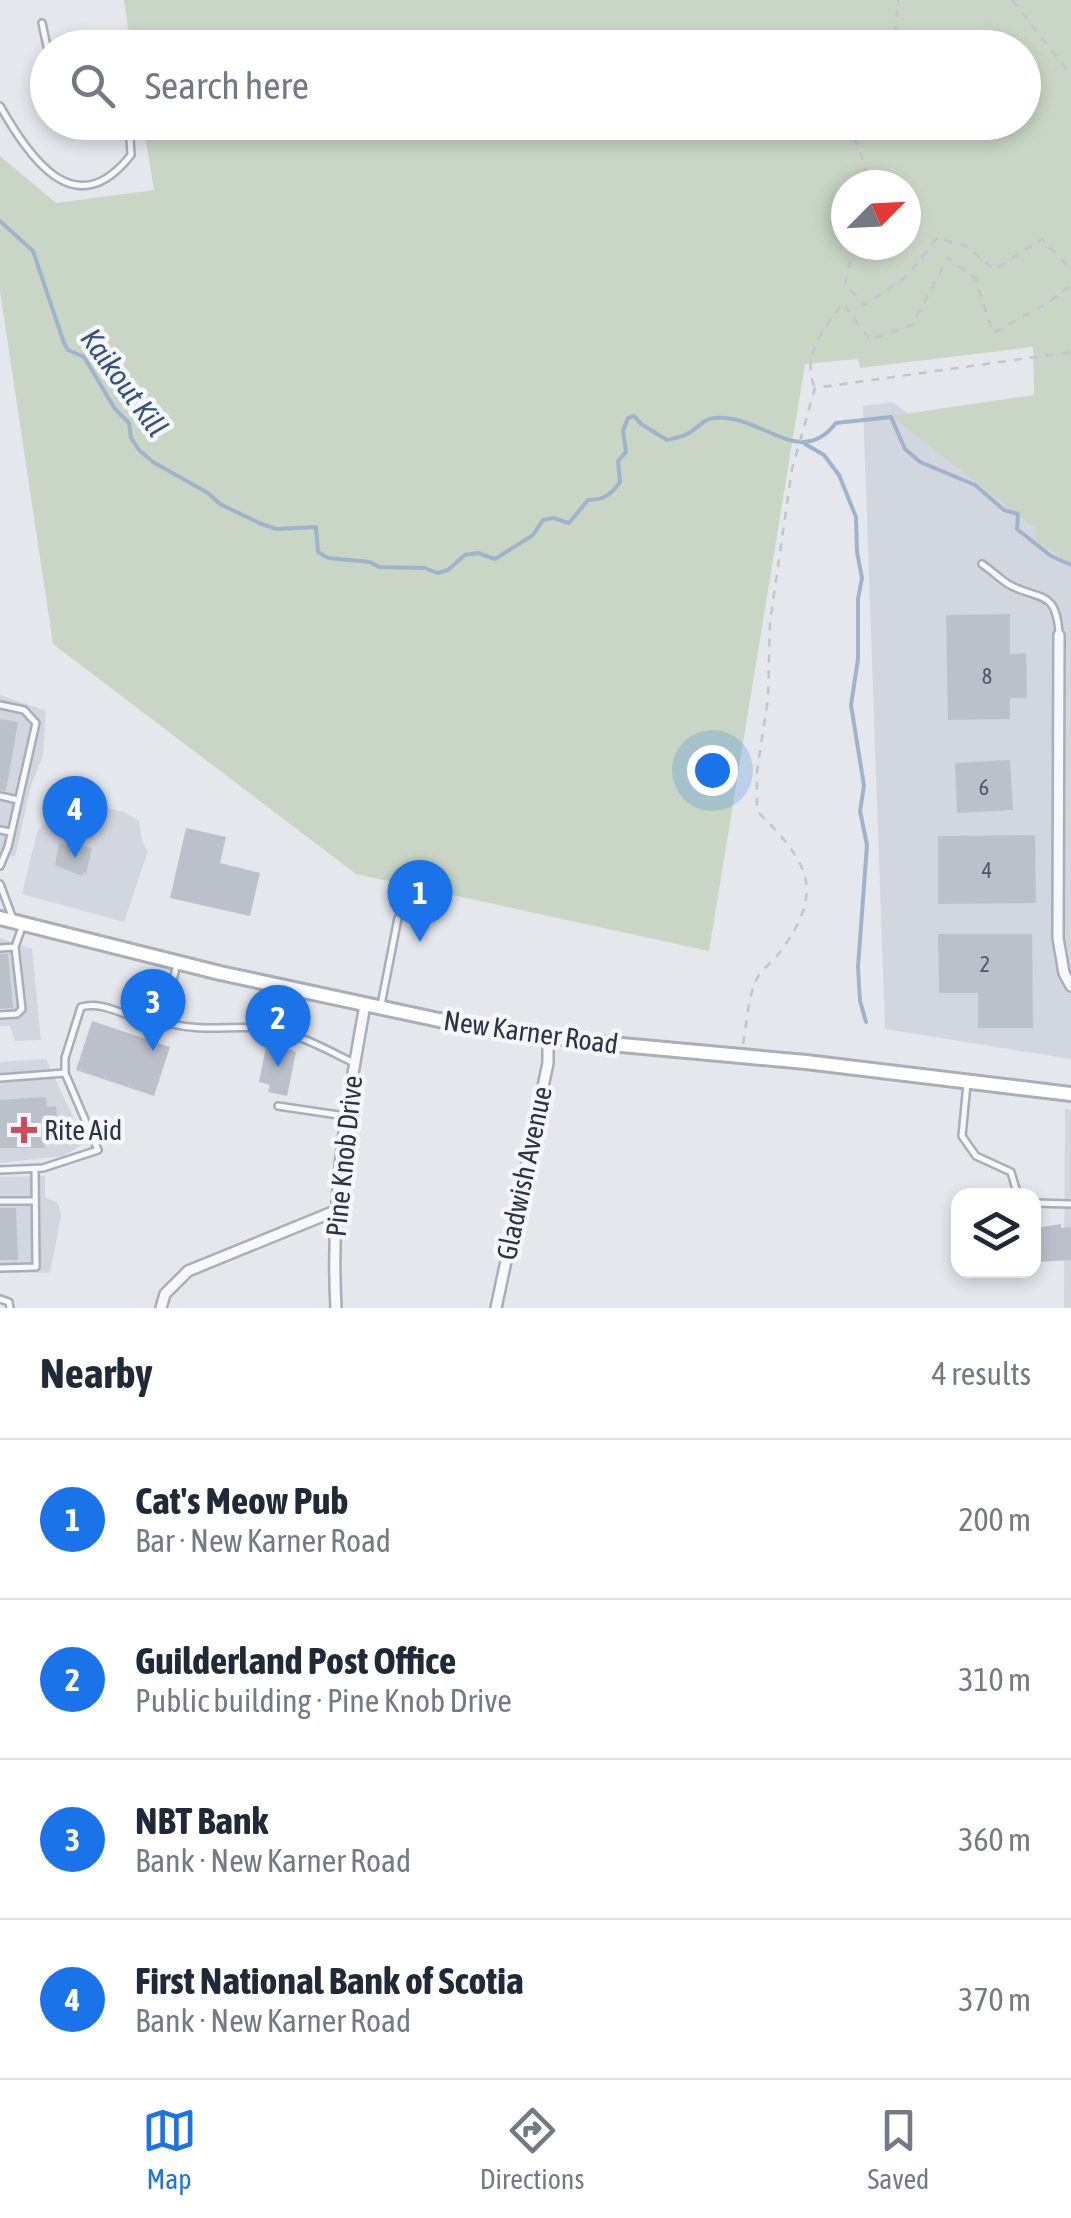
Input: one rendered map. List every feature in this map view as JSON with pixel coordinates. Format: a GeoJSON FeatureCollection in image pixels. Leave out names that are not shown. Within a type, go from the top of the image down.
{"type":"FeatureCollection","features":[{"type":"Feature","properties":{"kind":"main road","name":"New Karner Road"},"geometry":{"type":"LineString","coordinates":[[12,922],[365,1005],[548,1036],[1071,1094]]}},
{"type":"Feature","properties":{"kind":"street"},"geometry":{"type":"LineString","coordinates":[[1059,635],[1063,702],[1058,938],[1064,973],[1071,986]]}},
{"type":"Feature","properties":{"kind":"street","name":"Pine Knob Drive"},"geometry":{"type":"LineString","coordinates":[[336,1308],[335,1211],[345,1116],[365,1005]]}},
{"type":"Feature","properties":{"kind":"street","name":"Gladwish Avenue"},"geometry":{"type":"LineString","coordinates":[[496,1308],[548,1063],[548,1036]]}},
{"type":"Feature","properties":{"kind":"street"},"geometry":{"type":"LineString","coordinates":[[161,1308],[164,1294],[179,1277],[335,1211]]}},
{"type":"Feature","properties":{"kind":"lane"},"geometry":{"type":"LineString","coordinates":[[42,23],[44,30]]}},
{"type":"Feature","properties":{"kind":"lane"},"geometry":{"type":"LineString","coordinates":[[0,106],[24,147],[63,182],[84,186],[120,169],[132,155],[131,140]]}},
{"type":"Feature","properties":{"kind":"lane"},"geometry":{"type":"LineString","coordinates":[[982,564],[1009,584],[1041,594],[1056,612],[1059,635]]}},
{"type":"Feature","properties":{"kind":"lane"},"geometry":{"type":"LineString","coordinates":[[0,706],[24,710],[36,723],[0,866]]}},
{"type":"Feature","properties":{"kind":"lane"},"geometry":{"type":"LineString","coordinates":[[0,796],[18,800]]}},
{"type":"Feature","properties":{"kind":"lane"},"geometry":{"type":"LineString","coordinates":[[0,830],[10,832]]}},
{"type":"Feature","properties":{"kind":"lane"},"geometry":{"type":"LineString","coordinates":[[0,884],[12,922],[22,1009],[17,1014],[0,1015]]}},
{"type":"Feature","properties":{"kind":"lane"},"geometry":{"type":"LineString","coordinates":[[380,1008],[398,918]]}},
{"type":"Feature","properties":{"kind":"lane"},"geometry":{"type":"LineString","coordinates":[[0,948],[16,947]]}},
{"type":"Feature","properties":{"kind":"lane"},"geometry":{"type":"LineString","coordinates":[[166,1020],[178,962]]}},
{"type":"Feature","properties":{"kind":"lane"},"geometry":{"type":"LineString","coordinates":[[0,1170],[35,1168],[98,1150],[65,1072],[65,1058],[81,1007],[92,1004],[150,1023],[166,1020],[194,1030],[263,1028],[318,1044],[354,1063]]}},
{"type":"Feature","properties":{"kind":"lane"},"geometry":{"type":"LineString","coordinates":[[0,1078],[65,1072]]}},
{"type":"Feature","properties":{"kind":"lane"},"geometry":{"type":"LineString","coordinates":[[967,1082],[962,1136],[976,1156],[1011,1172],[1016,1188]]}},
{"type":"Feature","properties":{"kind":"lane"},"geometry":{"type":"LineString","coordinates":[[278,1106],[345,1116]]}},
{"type":"Feature","properties":{"kind":"lane"},"geometry":{"type":"LineString","coordinates":[[0,1268],[36,1267],[35,1168]]}},
{"type":"Feature","properties":{"kind":"lane"},"geometry":{"type":"LineString","coordinates":[[0,1201],[35,1202]]}},
{"type":"Feature","properties":{"kind":"lane"},"geometry":{"type":"LineString","coordinates":[[1041,1203],[1071,1204]]}},
{"type":"Feature","properties":{"kind":"lane"},"geometry":{"type":"LineString","coordinates":[[0,1299],[9,1302],[10,1308]]}},
{"type":"Feature","properties":{"kind":"path"},"geometry":{"type":"LineString","coordinates":[[895,30],[898,0]]}},
{"type":"Feature","properties":{"kind":"path"},"geometry":{"type":"LineString","coordinates":[[1012,0],[1036,30]]}},
{"type":"Feature","properties":{"kind":"path"},"geometry":{"type":"LineString","coordinates":[[1041,37],[1071,75]]}},
{"type":"Feature","properties":{"kind":"path"},"geometry":{"type":"LineString","coordinates":[[853,140],[868,170]]}},
{"type":"Feature","properties":{"kind":"path"},"geometry":{"type":"LineString","coordinates":[[921,258],[937,238],[966,246],[995,270],[1042,239],[1071,269]]}},
{"type":"Feature","properties":{"kind":"path"},"geometry":{"type":"LineString","coordinates":[[740,1056],[758,978],[795,931],[808,902],[808,878],[786,840],[757,810],[757,771],[768,699],[775,587],[792,469],[815,388],[808,370],[819,337],[843,303],[870,340],[912,325],[948,258],[975,278],[994,333],[1071,285]]}},
{"type":"Feature","properties":{"kind":"path"},"geometry":{"type":"LineString","coordinates":[[851,260],[845,284],[866,305],[908,275],[920,260]]}},
{"type":"Feature","properties":{"kind":"path"},"geometry":{"type":"LineString","coordinates":[[815,388],[1071,352]]}},
{"type":"Feature","properties":{"kind":"shaded area"},"geometry":{"type":"Polygon","coordinates":[[[893,402],[1071,541],[1071,1059],[885,1029],[863,406],[893,402]]]}},
{"type":"Feature","properties":{"kind":"shaded area"},"geometry":{"type":"Polygon","coordinates":[[[0,695],[46,711],[43,755],[31,785],[15,857],[0,852],[0,695]]]}},
{"type":"Feature","properties":{"kind":"shaded area"},"geometry":{"type":"Polygon","coordinates":[[[71,800],[124,812],[139,821],[148,851],[124,922],[22,894],[37,833],[47,818],[71,800]]]}},
{"type":"Feature","properties":{"kind":"shaded area"},"geometry":{"type":"Polygon","coordinates":[[[0,938],[32,949],[41,1040],[15,1041],[10,1026],[0,1026],[0,938]]]}},
{"type":"Feature","properties":{"kind":"shaded area"},"geometry":{"type":"Polygon","coordinates":[[[46,1059],[85,1143],[63,1156],[0,1163],[0,1062],[46,1059]]]}},
{"type":"Feature","properties":{"kind":"shaded area"},"geometry":{"type":"Polygon","coordinates":[[[1065,1109],[1071,1110],[1071,1308],[1064,1308],[1065,1109]]]}},
{"type":"Feature","properties":{"kind":"shaded area"},"geometry":{"type":"Polygon","coordinates":[[[45,1176],[45,1197],[58,1203],[61,1216],[50,1273],[0,1272],[0,1177],[45,1176]]]}},
{"type":"Feature","properties":{"kind":"green space"},"geometry":{"type":"Polygon","coordinates":[[[124,0],[1071,0],[1071,563],[1036,541],[1036,529],[891,416],[1034,395],[1033,347],[860,368],[858,359],[805,364],[709,951],[356,874],[53,644],[0,291],[0,156],[56,203],[154,190],[146,140],[1041,140],[1041,30],[128,30],[124,0]]]}},
{"type":"Feature","properties":{"kind":"building"},"geometry":{"type":"Polygon","coordinates":[[[1010,614],[1010,654],[1026,653],[1027,698],[1010,698],[1010,719],[948,720],[946,615],[1010,614]]]}},
{"type":"Feature","properties":{"kind":"building"},"geometry":{"type":"Polygon","coordinates":[[[0,719],[18,722],[6,791],[0,790],[0,719]]]}},
{"type":"Feature","properties":{"kind":"building"},"geometry":{"type":"Polygon","coordinates":[[[1010,760],[1013,810],[957,813],[955,763],[1010,760]]]}},
{"type":"Feature","properties":{"kind":"building"},"geometry":{"type":"Polygon","coordinates":[[[186,828],[226,837],[220,863],[260,873],[250,916],[170,898],[186,828]]]}},
{"type":"Feature","properties":{"kind":"building"},"geometry":{"type":"Polygon","coordinates":[[[71,835],[84,839],[82,845],[92,848],[86,874],[83,872],[82,876],[55,865],[59,843],[69,846],[71,835]]]}},
{"type":"Feature","properties":{"kind":"building"},"geometry":{"type":"Polygon","coordinates":[[[1035,835],[1036,903],[938,904],[938,836],[1035,835]]]}},
{"type":"Feature","properties":{"kind":"building"},"geometry":{"type":"Polygon","coordinates":[[[938,934],[1032,934],[1033,1028],[978,1028],[978,993],[939,993],[938,934]]]}},
{"type":"Feature","properties":{"kind":"building"},"geometry":{"type":"Polygon","coordinates":[[[0,954],[8,954],[13,1008],[0,1009],[0,954]]]}},
{"type":"Feature","properties":{"kind":"building"},"geometry":{"type":"Polygon","coordinates":[[[92,1021],[170,1047],[154,1096],[76,1070],[92,1021]]]}},
{"type":"Feature","properties":{"kind":"building"},"geometry":{"type":"Polygon","coordinates":[[[273,1042],[296,1052],[287,1096],[268,1092],[270,1085],[259,1082],[266,1046],[272,1047],[273,1042]]]}},
{"type":"Feature","properties":{"kind":"building","name":"Rite Aid"},"geometry":{"type":"Polygon","coordinates":[[[46,1097],[47,1107],[56,1106],[57,1116],[47,1117],[49,1143],[44,1144],[45,1148],[0,1148],[0,1100],[46,1097]]]}},
{"type":"Feature","properties":{"kind":"building"},"geometry":{"type":"Polygon","coordinates":[[[0,1208],[16,1208],[18,1260],[0,1260],[0,1208]]]}},
{"type":"Feature","properties":{"kind":"building"},"geometry":{"type":"Polygon","coordinates":[[[1061,1224],[1061,1228],[1071,1227],[1071,1260],[1041,1262],[1041,1227],[1061,1224]]]}},
{"type":"Feature","properties":{"kind":"waterway","name":"Kaikout Kill"},"geometry":{"type":"LineString","coordinates":[[0,221],[33,251],[64,343],[68,350],[84,357],[115,409],[129,423],[131,438],[139,450],[220,504],[259,523],[276,529],[316,527],[318,552],[328,558],[370,562],[379,567],[425,568],[437,573],[448,570],[465,555],[478,553],[495,559],[533,535],[543,520],[553,518],[569,523],[588,500],[602,498],[613,490],[620,482],[618,461],[626,452],[623,431],[628,418],[634,416],[667,440],[715,418],[732,419],[794,441],[822,436],[836,423],[891,417],[905,449],[920,462],[975,485],[1004,510],[1018,514],[1017,529],[1051,556],[1071,565]]}},
{"type":"Feature","properties":{"kind":"waterway"},"geometry":{"type":"LineString","coordinates":[[805,444],[824,455],[839,475],[856,517],[862,578],[858,659],[851,705],[864,786],[860,811],[867,845],[858,967],[866,1022]]}},
{"type":"Feature","properties":{"kind":"place","name":"First National Bank of Scotia"},"geometry":{"type":"Point","coordinates":[75,858]}},
{"type":"Feature","properties":{"kind":"place","name":"Cat's Meow Pub"},"geometry":{"type":"Point","coordinates":[420,942]}},
{"type":"Feature","properties":{"kind":"place","name":"NBT Bank"},"geometry":{"type":"Point","coordinates":[153,1051]}},
{"type":"Feature","properties":{"kind":"place","name":"Guilderland Post Office"},"geometry":{"type":"Point","coordinates":[278,1067]}},
{"type":"Feature","properties":{"kind":"place","name":"Rite Aid"},"geometry":{"type":"Point","coordinates":[24,1130]}}]}
